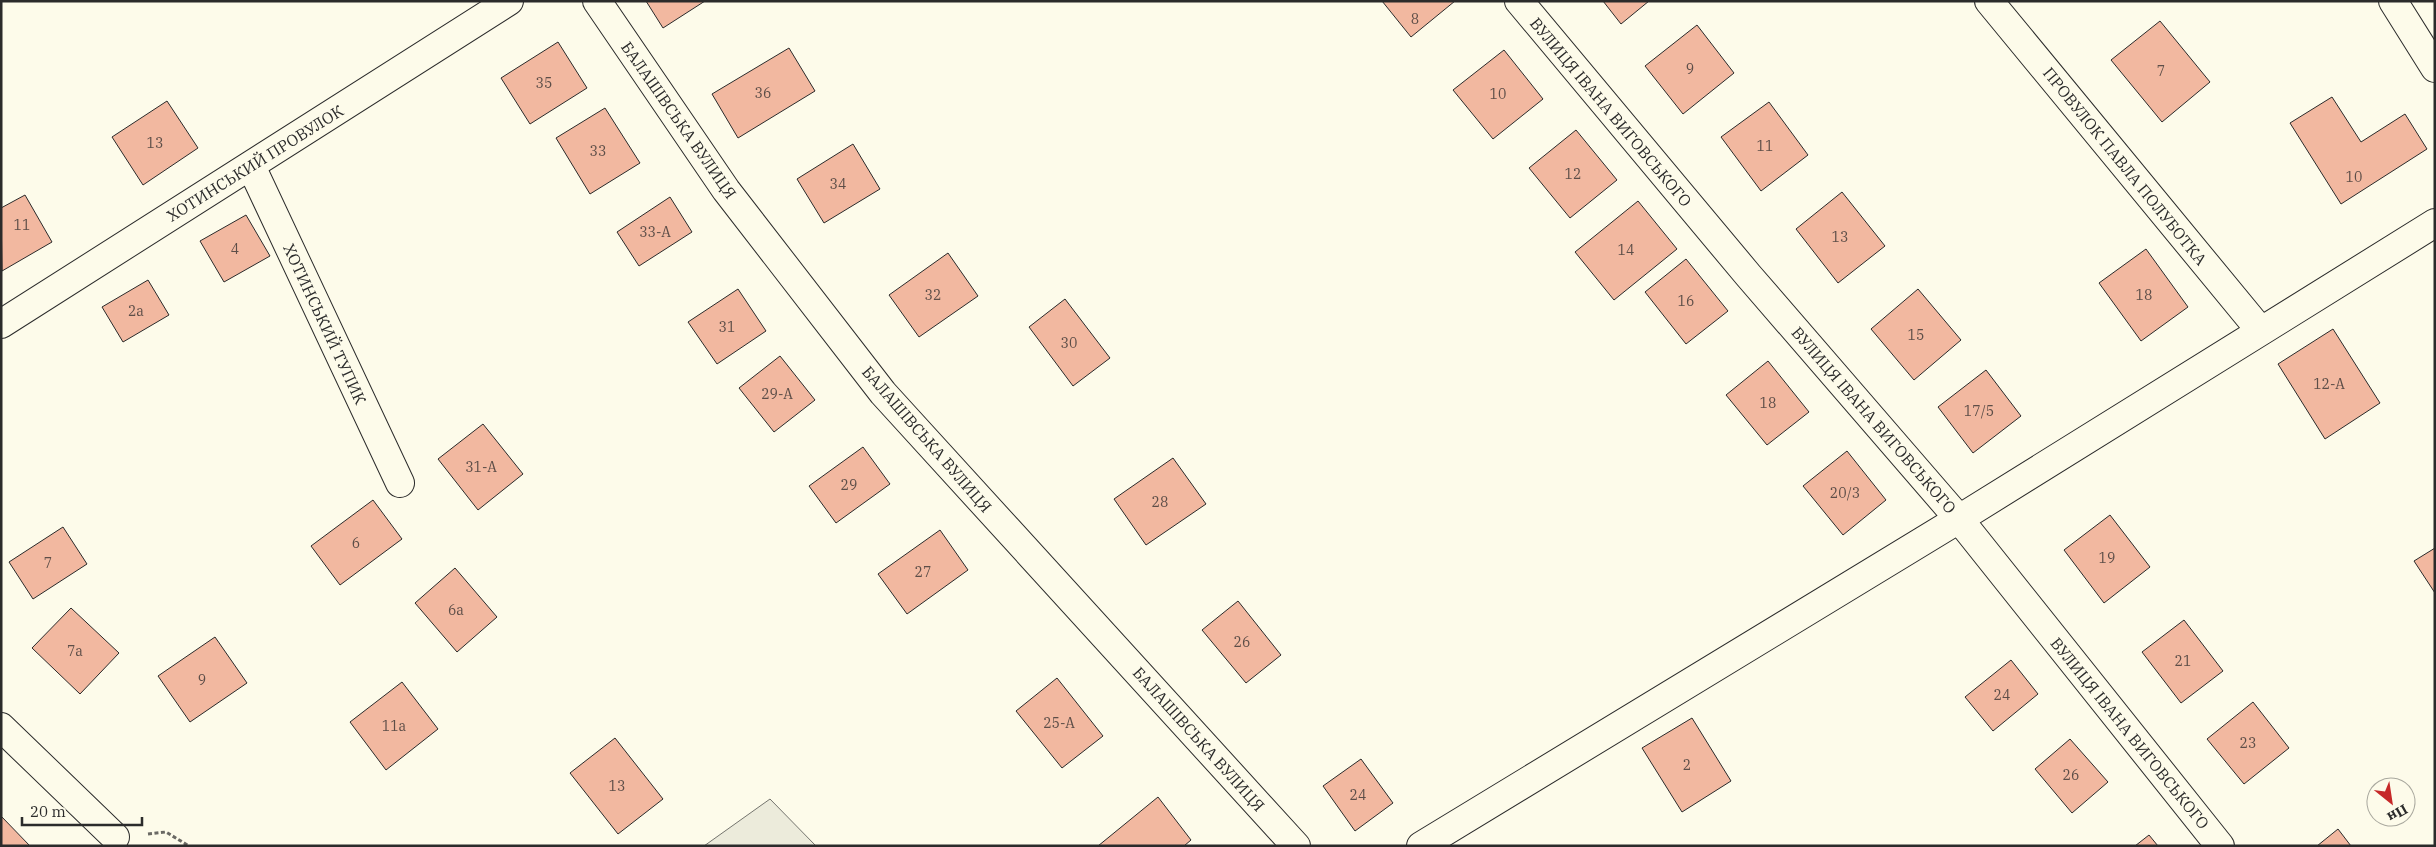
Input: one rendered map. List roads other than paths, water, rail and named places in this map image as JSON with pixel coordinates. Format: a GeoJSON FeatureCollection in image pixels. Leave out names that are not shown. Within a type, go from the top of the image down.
{"type":"FeatureCollection","features":[{"type":"Feature","properties":{"kind":"street","name":"ХОТИНСЬКИЙ ПРОВУЛОК"},"geometry":{"type":"LineString","coordinates":[[1,324],[509,1]]}},
{"type":"Feature","properties":{"kind":"street","name":"БАЛАШІВСЬКА ВУЛИЦЯ"},"geometry":{"type":"LineString","coordinates":[[597,1],[726,190],[883,393],[1296,846]]}},
{"type":"Feature","properties":{"kind":"street","name":"ВУЛИЦЯ ІВАНА ВИГОВСЬКОГО"},"geometry":{"type":"LineString","coordinates":[[1519,1],[1748,275],[1959,519],[2220,846]]}},
{"type":"Feature","properties":{"kind":"street","name":"ПРОВУЛОК ПАВЛА ПОЛУБОТКА"},"geometry":{"type":"LineString","coordinates":[[1989,1],[2260,330]]}},
{"type":"Feature","properties":{"kind":"street"},"geometry":{"type":"LineString","coordinates":[[2393,1],[2435,68]]}},
{"type":"Feature","properties":{"kind":"street","name":"ХОТИНСЬКИЙ ТУПИК"},"geometry":{"type":"LineString","coordinates":[[251,166],[400,483]]}},
{"type":"Feature","properties":{"kind":"street"},"geometry":{"type":"LineString","coordinates":[[1421,846],[1959,519],[2435,222]]}},
{"type":"Feature","properties":{"kind":"street"},"geometry":{"type":"LineString","coordinates":[[1,727],[115,837]]}}]}
